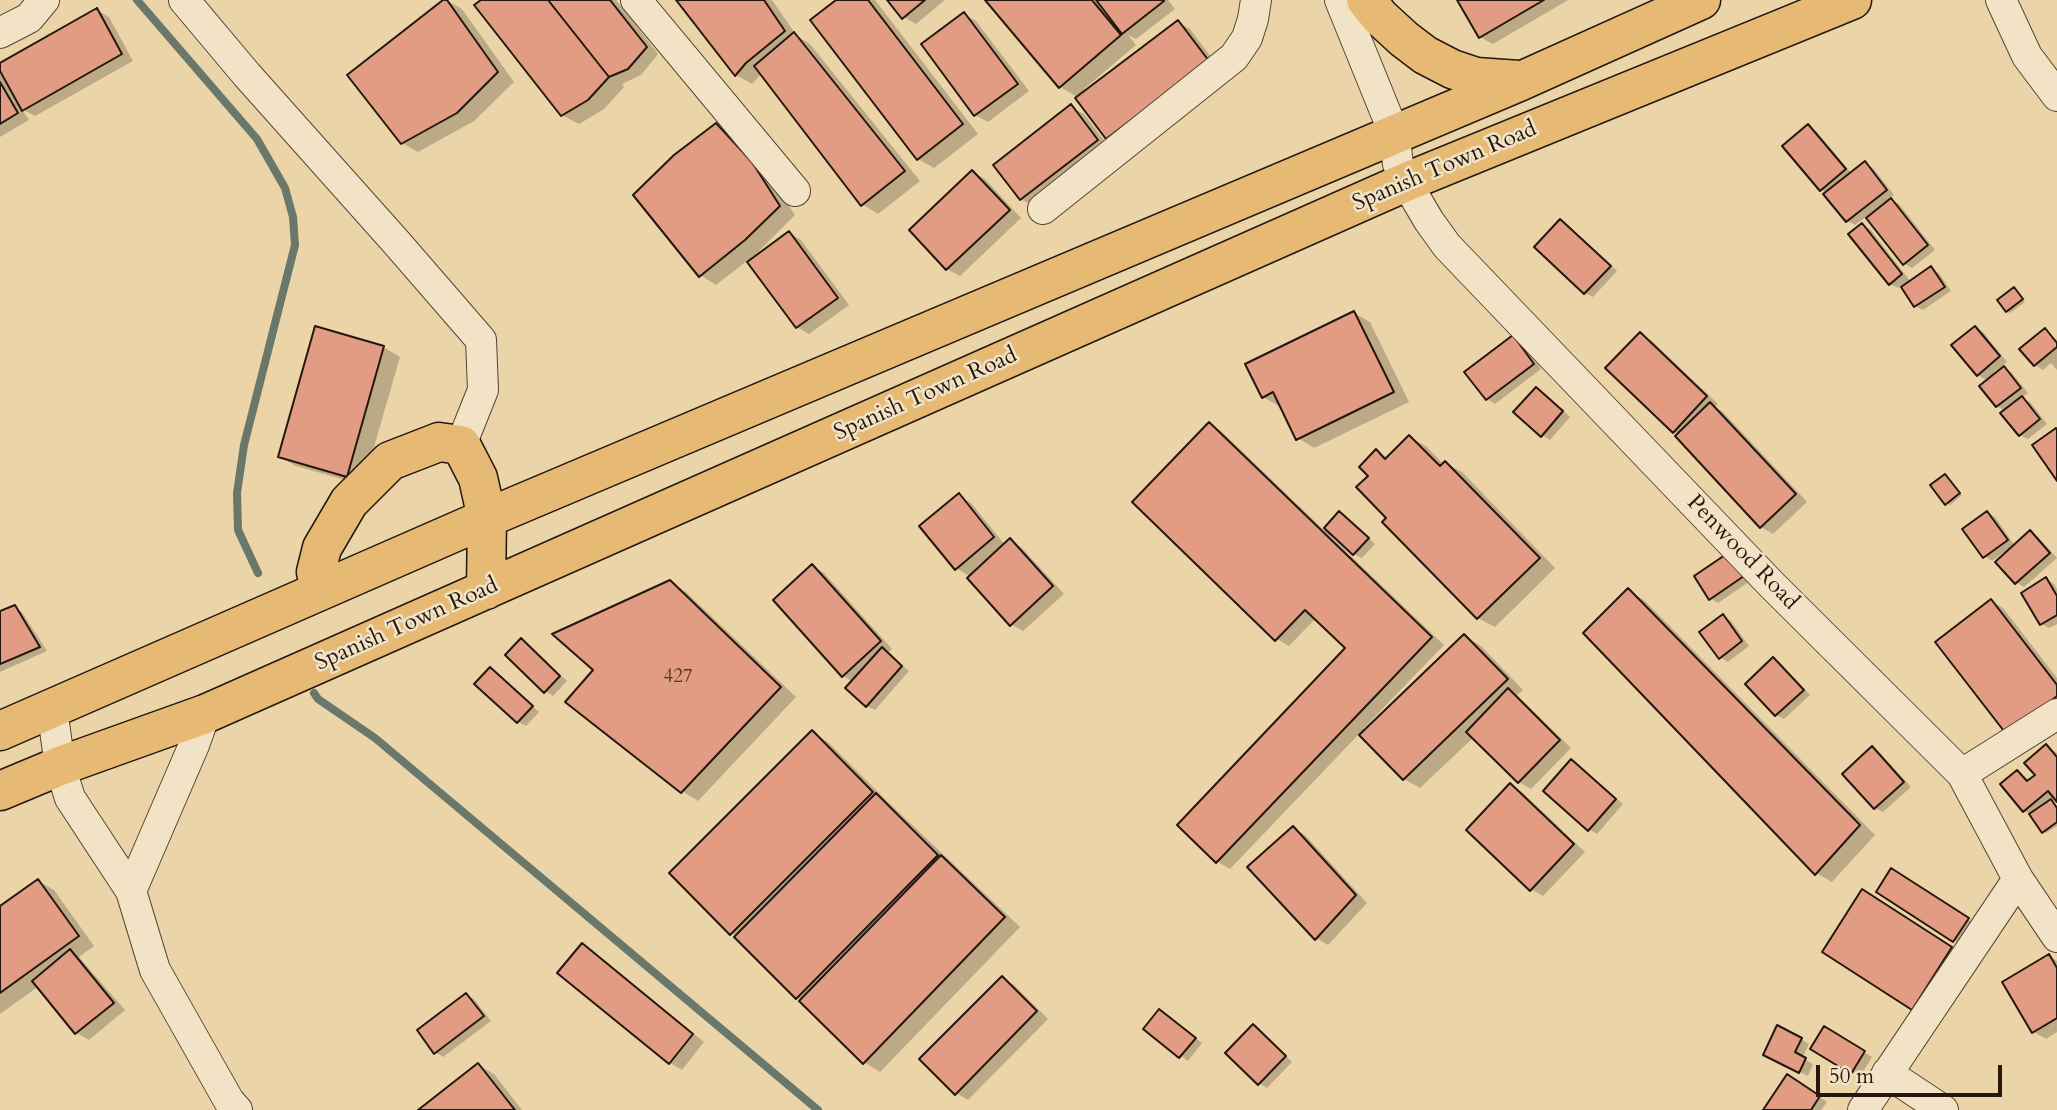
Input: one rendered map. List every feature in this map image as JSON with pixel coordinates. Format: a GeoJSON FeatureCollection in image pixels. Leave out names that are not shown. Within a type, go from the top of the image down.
{"type":"FeatureCollection","features":[{"type":"Feature","properties":{"kind":"highway"},"geometry":{"type":"LineString","coordinates":[[1366,0],[1380,17],[1425,55],[1452,69],[1476,76],[1521,81]]}},
{"type":"Feature","properties":{"kind":"highway"},"geometry":{"type":"LineString","coordinates":[[0,731],[486,518],[1521,81],[1701,0]]}},
{"type":"Feature","properties":{"kind":"highway","name":"Spanish Town Road"},"geometry":{"type":"LineString","coordinates":[[0,791],[60,766],[205,714],[1406,182],[1852,0]]}},
{"type":"Feature","properties":{"kind":"highway"},"geometry":{"type":"LineString","coordinates":[[320,591],[316,572],[322,548],[349,502],[390,461],[439,442],[461,445],[478,478],[486,518],[486,590]]}},
{"type":"Feature","properties":{"kind":"street"},"geometry":{"type":"LineString","coordinates":[[0,33],[29,18],[44,0]]}},
{"type":"Feature","properties":{"kind":"street"},"geometry":{"type":"LineString","coordinates":[[184,0],[481,340],[483,390],[461,445]]}},
{"type":"Feature","properties":{"kind":"street"},"geometry":{"type":"LineString","coordinates":[[636,0],[795,191]]}},
{"type":"Feature","properties":{"kind":"street"},"geometry":{"type":"LineString","coordinates":[[1043,209],[1234,57],[1247,38],[1256,0]]}},
{"type":"Feature","properties":{"kind":"street","name":"Penwood Road"},"geometry":{"type":"LineString","coordinates":[[1340,0],[1394,133],[1398,164],[1429,221],[1447,246],[1771,584],[1962,774],[2018,879],[2057,937]]}},
{"type":"Feature","properties":{"kind":"street"},"geometry":{"type":"LineString","coordinates":[[2001,0],[2027,56],[2057,96]]}},
{"type":"Feature","properties":{"kind":"street"},"geometry":{"type":"LineString","coordinates":[[52,709],[60,766],[70,798],[131,891],[155,971],[229,1101],[237,1110]]}},
{"type":"Feature","properties":{"kind":"street"},"geometry":{"type":"LineString","coordinates":[[131,891],[194,746],[205,714]]}},
{"type":"Feature","properties":{"kind":"street"},"geometry":{"type":"LineString","coordinates":[[1962,774],[2057,714]]}},
{"type":"Feature","properties":{"kind":"street"},"geometry":{"type":"LineString","coordinates":[[1863,1110],[2018,879]]}},
{"type":"Feature","properties":{"kind":"street"},"geometry":{"type":"LineString","coordinates":[[1888,1073],[1943,1110]]}},
{"type":"Feature","properties":{"kind":"building"},"geometry":{"type":"Polygon","coordinates":[[[443,0],[447,0],[498,72],[457,113],[401,144],[347,75],[443,0]]]}},
{"type":"Feature","properties":{"kind":"building"},"geometry":{"type":"Polygon","coordinates":[[[481,0],[548,0],[609,77],[588,100],[561,116],[474,5],[481,0]]]}},
{"type":"Feature","properties":{"kind":"building"},"geometry":{"type":"Polygon","coordinates":[[[548,0],[610,0],[647,47],[628,69],[609,77],[548,0]]]}},
{"type":"Feature","properties":{"kind":"building"},"geometry":{"type":"Polygon","coordinates":[[[676,0],[764,0],[785,31],[746,63],[735,76],[676,0]]]}},
{"type":"Feature","properties":{"kind":"building"},"geometry":{"type":"Polygon","coordinates":[[[836,0],[868,0],[963,124],[917,160],[810,20],[836,0]]]}},
{"type":"Feature","properties":{"kind":"building"},"geometry":{"type":"Polygon","coordinates":[[[887,0],[925,0],[902,19],[887,0]]]}},
{"type":"Feature","properties":{"kind":"building"},"geometry":{"type":"Polygon","coordinates":[[[985,0],[1092,0],[1121,35],[1059,88],[985,0]]]}},
{"type":"Feature","properties":{"kind":"building"},"geometry":{"type":"Polygon","coordinates":[[[1096,0],[1163,0],[1164,1],[1122,34],[1096,0]]]}},
{"type":"Feature","properties":{"kind":"building"},"geometry":{"type":"Polygon","coordinates":[[[1457,0],[1544,0],[1479,38],[1457,0]]]}},
{"type":"Feature","properties":{"kind":"building"},"geometry":{"type":"Polygon","coordinates":[[[97,8],[122,54],[22,111],[0,71],[0,63],[97,8]]]}},
{"type":"Feature","properties":{"kind":"building"},"geometry":{"type":"Polygon","coordinates":[[[964,12],[1018,84],[974,116],[921,44],[964,12]]]}},
{"type":"Feature","properties":{"kind":"building"},"geometry":{"type":"Polygon","coordinates":[[[1178,20],[1209,61],[1106,139],[1075,98],[1178,20]]]}},
{"type":"Feature","properties":{"kind":"building"},"geometry":{"type":"Polygon","coordinates":[[[794,32],[905,171],[861,206],[754,66],[794,32]]]}},
{"type":"Feature","properties":{"kind":"building"},"geometry":{"type":"Polygon","coordinates":[[[0,82],[18,113],[0,124],[0,82]]]}},
{"type":"Feature","properties":{"kind":"building"},"geometry":{"type":"Polygon","coordinates":[[[1071,104],[1098,140],[1020,200],[993,165],[1071,104]]]}},
{"type":"Feature","properties":{"kind":"building"},"geometry":{"type":"Polygon","coordinates":[[[716,123],[752,162],[780,206],[745,240],[699,277],[633,195],[674,155],[716,123]]]}},
{"type":"Feature","properties":{"kind":"building"},"geometry":{"type":"Polygon","coordinates":[[[1808,124],[1846,169],[1820,191],[1782,146],[1808,124]]]}},
{"type":"Feature","properties":{"kind":"building"},"geometry":{"type":"Polygon","coordinates":[[[1865,161],[1887,190],[1846,222],[1823,194],[1865,161]]]}},
{"type":"Feature","properties":{"kind":"building"},"geometry":{"type":"Polygon","coordinates":[[[972,170],[1010,210],[946,270],[909,230],[972,170]]]}},
{"type":"Feature","properties":{"kind":"building"},"geometry":{"type":"Polygon","coordinates":[[[1891,198],[1928,245],[1903,265],[1866,218],[1891,198]]]}},
{"type":"Feature","properties":{"kind":"building"},"geometry":{"type":"Polygon","coordinates":[[[1560,219],[1611,266],[1584,294],[1534,247],[1560,219]]]}},
{"type":"Feature","properties":{"kind":"building"},"geometry":{"type":"Polygon","coordinates":[[[1862,223],[1902,274],[1889,285],[1848,234],[1862,223]]]}},
{"type":"Feature","properties":{"kind":"building"},"geometry":{"type":"Polygon","coordinates":[[[789,231],[838,298],[796,328],[747,262],[789,231]]]}},
{"type":"Feature","properties":{"kind":"building"},"geometry":{"type":"Polygon","coordinates":[[[1931,266],[1945,287],[1914,307],[1901,287],[1931,266]]]}},
{"type":"Feature","properties":{"kind":"building"},"geometry":{"type":"Polygon","coordinates":[[[2014,287],[2023,299],[2006,312],[1997,300],[2014,287]]]}},
{"type":"Feature","properties":{"kind":"building"},"geometry":{"type":"Polygon","coordinates":[[[1354,311],[1394,392],[1296,440],[1273,392],[1262,398],[1245,364],[1354,311]]]}},
{"type":"Feature","properties":{"kind":"building"},"geometry":{"type":"Polygon","coordinates":[[[315,326],[384,346],[347,477],[278,457],[315,326]]]}},
{"type":"Feature","properties":{"kind":"building"},"geometry":{"type":"Polygon","coordinates":[[[1975,326],[2000,356],[1977,376],[1951,345],[1975,326]]]}},
{"type":"Feature","properties":{"kind":"building"},"geometry":{"type":"Polygon","coordinates":[[[2045,328],[2057,343],[2057,347],[2034,366],[2019,349],[2045,328]]]}},
{"type":"Feature","properties":{"kind":"building"},"geometry":{"type":"Polygon","coordinates":[[[1640,332],[1707,396],[1673,433],[1605,368],[1640,332]]]}},
{"type":"Feature","properties":{"kind":"building"},"geometry":{"type":"Polygon","coordinates":[[[1513,335],[1534,364],[1486,400],[1464,372],[1513,335]]]}},
{"type":"Feature","properties":{"kind":"building"},"geometry":{"type":"Polygon","coordinates":[[[2004,366],[2021,388],[1996,407],[1979,386],[2004,366]]]}},
{"type":"Feature","properties":{"kind":"building"},"geometry":{"type":"Polygon","coordinates":[[[1536,387],[1563,411],[1541,437],[1513,412],[1536,387]]]}},
{"type":"Feature","properties":{"kind":"building"},"geometry":{"type":"Polygon","coordinates":[[[2022,396],[2040,419],[2019,436],[2000,413],[2022,396]]]}},
{"type":"Feature","properties":{"kind":"building"},"geometry":{"type":"Polygon","coordinates":[[[1710,402],[1796,494],[1760,528],[1675,436],[1710,402]]]}},
{"type":"Feature","properties":{"kind":"building"},"geometry":{"type":"Polygon","coordinates":[[[1209,422],[1432,637],[1216,863],[1177,825],[1345,648],[1305,610],[1275,641],[1132,502],[1209,422]]]}},
{"type":"Feature","properties":{"kind":"building"},"geometry":{"type":"Polygon","coordinates":[[[2056,428],[2057,430],[2057,481],[2032,445],[2056,428]]]}},
{"type":"Feature","properties":{"kind":"building"},"geometry":{"type":"Polygon","coordinates":[[[1409,435],[1440,466],[1445,461],[1540,558],[1477,619],[1382,522],[1386,518],[1356,487],[1368,476],[1359,467],[1376,449],[1385,459],[1409,435]]]}},
{"type":"Feature","properties":{"kind":"building"},"geometry":{"type":"Polygon","coordinates":[[[1945,474],[1960,493],[1945,505],[1930,485],[1945,474]]]}},
{"type":"Feature","properties":{"kind":"building"},"geometry":{"type":"Polygon","coordinates":[[[959,493],[994,537],[955,570],[919,526],[959,493]]]}},
{"type":"Feature","properties":{"kind":"building"},"geometry":{"type":"Polygon","coordinates":[[[1339,511],[1369,538],[1353,555],[1324,528],[1339,511]]]}},
{"type":"Feature","properties":{"kind":"building"},"geometry":{"type":"Polygon","coordinates":[[[1987,511],[2008,540],[1983,558],[1962,529],[1987,511]]]}},
{"type":"Feature","properties":{"kind":"building"},"geometry":{"type":"Polygon","coordinates":[[[2030,530],[2050,553],[2015,584],[1995,562],[2030,530]]]}},
{"type":"Feature","properties":{"kind":"building"},"geometry":{"type":"Polygon","coordinates":[[[1010,538],[1053,586],[1010,626],[967,578],[1010,538]]]}},
{"type":"Feature","properties":{"kind":"building"},"geometry":{"type":"Polygon","coordinates":[[[1728,553],[1744,576],[1709,600],[1694,576],[1728,553]]]}},
{"type":"Feature","properties":{"kind":"building"},"geometry":{"type":"Polygon","coordinates":[[[812,564],[881,641],[842,677],[773,600],[812,564]]]}},
{"type":"Feature","properties":{"kind":"building"},"geometry":{"type":"Polygon","coordinates":[[[2046,577],[2057,596],[2057,615],[2040,625],[2021,593],[2046,577]]]}},
{"type":"Feature","properties":{"kind":"building"},"geometry":{"type":"Polygon","coordinates":[[[670,580],[781,687],[681,793],[565,702],[593,670],[552,634],[670,580]]]}},
{"type":"Feature","properties":{"kind":"building"},"geometry":{"type":"Polygon","coordinates":[[[1628,588],[1860,825],[1815,875],[1583,633],[1628,588]]]}},
{"type":"Feature","properties":{"kind":"building"},"geometry":{"type":"Polygon","coordinates":[[[1991,599],[2057,685],[2057,696],[2007,735],[1935,642],[1991,599]]]}},
{"type":"Feature","properties":{"kind":"building"},"geometry":{"type":"Polygon","coordinates":[[[15,605],[40,647],[0,664],[0,611],[15,605]]]}},
{"type":"Feature","properties":{"kind":"building"},"geometry":{"type":"Polygon","coordinates":[[[1723,614],[1742,641],[1719,659],[1699,632],[1723,614]]]}},
{"type":"Feature","properties":{"kind":"building"},"geometry":{"type":"Polygon","coordinates":[[[1464,634],[1508,679],[1403,780],[1359,735],[1464,634]]]}},
{"type":"Feature","properties":{"kind":"building"},"geometry":{"type":"Polygon","coordinates":[[[521,638],[560,676],[544,693],[505,655],[521,638]]]}},
{"type":"Feature","properties":{"kind":"building"},"geometry":{"type":"Polygon","coordinates":[[[882,647],[902,666],[866,707],[845,688],[882,647]]]}},
{"type":"Feature","properties":{"kind":"building"},"geometry":{"type":"Polygon","coordinates":[[[1773,657],[1804,690],[1775,716],[1745,684],[1773,657]]]}},
{"type":"Feature","properties":{"kind":"building"},"geometry":{"type":"Polygon","coordinates":[[[490,667],[533,706],[517,723],[474,684],[490,667]]]}},
{"type":"Feature","properties":{"kind":"building"},"geometry":{"type":"Polygon","coordinates":[[[1508,688],[1560,740],[1518,783],[1466,732],[1508,688]]]}},
{"type":"Feature","properties":{"kind":"building"},"geometry":{"type":"Polygon","coordinates":[[[812,730],[873,792],[730,935],[669,873],[812,730]]]}},
{"type":"Feature","properties":{"kind":"building"},"geometry":{"type":"Polygon","coordinates":[[[2046,744],[2057,757],[2057,802],[2048,791],[2023,812],[2000,784],[2017,770],[2027,781],[2035,775],[2024,763],[2046,744]]]}},
{"type":"Feature","properties":{"kind":"building"},"geometry":{"type":"Polygon","coordinates":[[[1872,746],[1904,782],[1874,809],[1842,774],[1872,746]]]}},
{"type":"Feature","properties":{"kind":"building"},"geometry":{"type":"Polygon","coordinates":[[[1571,759],[1616,799],[1588,831],[1543,791],[1571,759]]]}},
{"type":"Feature","properties":{"kind":"building"},"geometry":{"type":"Polygon","coordinates":[[[1510,783],[1574,844],[1530,891],[1466,830],[1510,783]]]}},
{"type":"Feature","properties":{"kind":"building"},"geometry":{"type":"Polygon","coordinates":[[[876,793],[938,855],[796,999],[734,937],[876,793]]]}},
{"type":"Feature","properties":{"kind":"building"},"geometry":{"type":"Polygon","coordinates":[[[2051,799],[2057,808],[2057,822],[2042,833],[2029,814],[2051,799]]]}},
{"type":"Feature","properties":{"kind":"building"},"geometry":{"type":"Polygon","coordinates":[[[1293,826],[1356,895],[1315,940],[1247,867],[1293,826]]]}},
{"type":"Feature","properties":{"kind":"building"},"geometry":{"type":"Polygon","coordinates":[[[941,855],[1005,917],[863,1064],[799,1001],[941,855]]]}},
{"type":"Feature","properties":{"kind":"building"},"geometry":{"type":"Polygon","coordinates":[[[1891,868],[1969,918],[1953,942],[1876,892],[1891,868]]]}},
{"type":"Feature","properties":{"kind":"building"},"geometry":{"type":"Polygon","coordinates":[[[38,879],[79,936],[0,993],[0,906],[38,879]]]}},
{"type":"Feature","properties":{"kind":"building"},"geometry":{"type":"Polygon","coordinates":[[[1862,889],[1952,947],[1912,1010],[1822,952],[1862,889]]]}},
{"type":"Feature","properties":{"kind":"building"},"geometry":{"type":"Polygon","coordinates":[[[582,943],[693,1034],[669,1064],[557,973],[582,943]]]}},
{"type":"Feature","properties":{"kind":"building"},"geometry":{"type":"Polygon","coordinates":[[[70,949],[114,1003],[75,1034],[32,981],[70,949]]]}},
{"type":"Feature","properties":{"kind":"building"},"geometry":{"type":"Polygon","coordinates":[[[2049,954],[2057,968],[2057,1018],[2032,1033],[2002,982],[2049,954]]]}},
{"type":"Feature","properties":{"kind":"building"},"geometry":{"type":"Polygon","coordinates":[[[1002,976],[1037,1011],[955,1095],[919,1059],[1002,976]]]}},
{"type":"Feature","properties":{"kind":"building"},"geometry":{"type":"Polygon","coordinates":[[[466,993],[484,1016],[434,1054],[417,1030],[466,993]]]}},
{"type":"Feature","properties":{"kind":"building"},"geometry":{"type":"Polygon","coordinates":[[[1159,1009],[1196,1038],[1179,1058],[1143,1029],[1159,1009]]]}},
{"type":"Feature","properties":{"kind":"building"},"geometry":{"type":"Polygon","coordinates":[[[1253,1024],[1286,1056],[1258,1085],[1225,1053],[1253,1024]]]}},
{"type":"Feature","properties":{"kind":"building"},"geometry":{"type":"Polygon","coordinates":[[[1777,1025],[1802,1038],[1795,1052],[1806,1058],[1799,1073],[1763,1055],[1777,1025]]]}},
{"type":"Feature","properties":{"kind":"building"},"geometry":{"type":"Polygon","coordinates":[[[1824,1026],[1865,1051],[1851,1074],[1810,1049],[1824,1026]]]}},
{"type":"Feature","properties":{"kind":"building"},"geometry":{"type":"Polygon","coordinates":[[[478,1063],[515,1110],[418,1110],[478,1063]]]}},
{"type":"Feature","properties":{"kind":"building"},"geometry":{"type":"Polygon","coordinates":[[[1787,1074],[1820,1096],[1811,1110],[1763,1110],[1787,1074]]]}},
{"type":"Feature","properties":{"kind":"waterway"},"geometry":{"type":"LineString","coordinates":[[137,0],[257,139],[285,188],[293,217],[295,245],[244,445],[237,493],[238,530],[258,573]]}},
{"type":"Feature","properties":{"kind":"waterway"},"geometry":{"type":"LineString","coordinates":[[314,693],[318,699],[375,738],[818,1110]]}}]}
